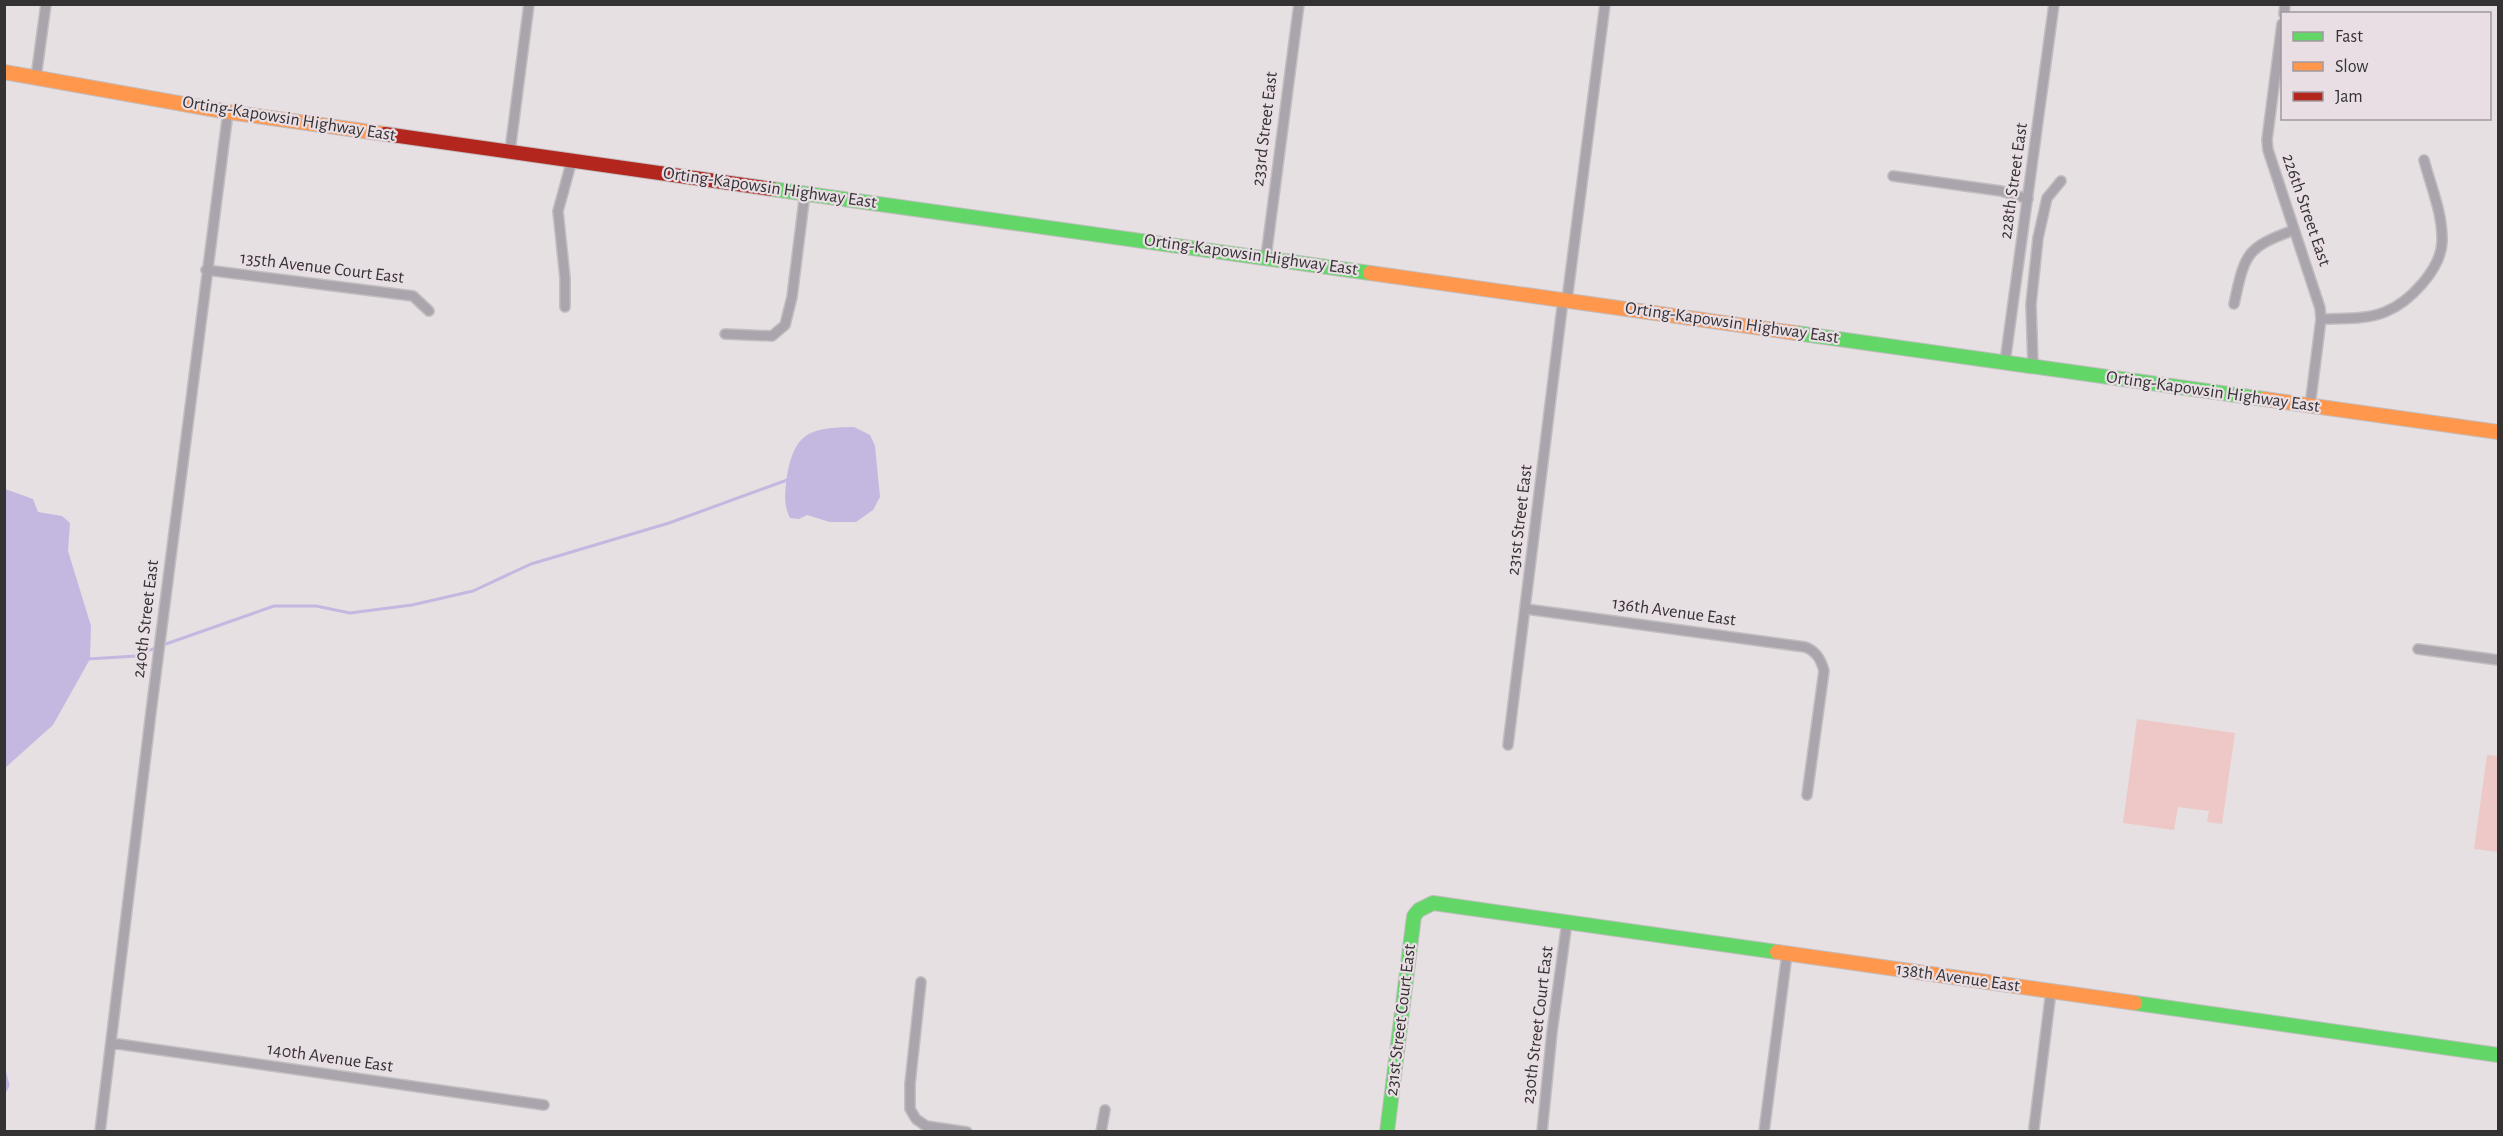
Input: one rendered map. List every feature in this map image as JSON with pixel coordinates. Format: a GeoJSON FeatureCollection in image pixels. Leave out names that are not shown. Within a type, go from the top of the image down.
{"type":"FeatureCollection","features":[{"type":"Feature","properties":{"kind":"main road","name":"Orting-Kapowsin Highway East"},"geometry":{"type":"LineString","coordinates":[[4,72],[228,112],[2499,432]]}},
{"type":"Feature","properties":{"kind":"main road","name":"138th Avenue East"},"geometry":{"type":"LineString","coordinates":[[1419,910],[1433,903],[1443,903],[2051,992],[2499,1054]]}},
{"type":"Feature","properties":{"kind":"main road","name":"231st Street Court East"},"geometry":{"type":"LineString","coordinates":[[1387,1131],[1414,916],[1419,910]]}},
{"type":"Feature","properties":{"kind":"street"},"geometry":{"type":"LineString","coordinates":[[36,77],[46,4]]}},
{"type":"Feature","properties":{"kind":"street"},"geometry":{"type":"LineString","coordinates":[[510,151],[530,4]]}},
{"type":"Feature","properties":{"kind":"street","name":"233rd Street East"},"geometry":{"type":"LineString","coordinates":[[1266,257],[1299,4]]}},
{"type":"Feature","properties":{"kind":"street","name":"231st Street East"},"geometry":{"type":"LineString","coordinates":[[1508,744],[1605,4]]}},
{"type":"Feature","properties":{"kind":"street","name":"228th Street East"},"geometry":{"type":"LineString","coordinates":[[2005,362],[2054,4]]}},
{"type":"Feature","properties":{"kind":"street","name":"226th Street East"},"geometry":{"type":"LineString","coordinates":[[2281,41],[2268,150],[2315,288],[2321,319],[2310,406]]}},
{"type":"Feature","properties":{"kind":"street","name":"240th Street East"},"geometry":{"type":"LineString","coordinates":[[100,1131],[206,270],[228,112]]}},
{"type":"Feature","properties":{"kind":"street"},"geometry":{"type":"LineString","coordinates":[[565,307],[565,278],[558,211],[572,160]]}},
{"type":"Feature","properties":{"kind":"street"},"geometry":{"type":"LineString","coordinates":[[2321,319],[2358,318],[2385,312],[2409,296],[2437,265],[2441,248],[2441,230],[2424,160]]}},
{"type":"Feature","properties":{"kind":"street"},"geometry":{"type":"LineString","coordinates":[[1893,176],[1990,189],[2019,194],[2028,199]]}},
{"type":"Feature","properties":{"kind":"street"},"geometry":{"type":"LineString","coordinates":[[2033,366],[2031,304],[2038,238],[2047,198],[2061,181]]}},
{"type":"Feature","properties":{"kind":"street"},"geometry":{"type":"LineString","coordinates":[[725,334],[772,336],[785,325],[792,297],[805,193]]}},
{"type":"Feature","properties":{"kind":"street"},"geometry":{"type":"LineString","coordinates":[[2234,304],[2243,267],[2254,248],[2294,230]]}},
{"type":"Feature","properties":{"kind":"street","name":"135th Avenue Court East"},"geometry":{"type":"LineString","coordinates":[[206,270],[413,296],[429,311]]}},
{"type":"Feature","properties":{"kind":"street","name":"136th Avenue East"},"geometry":{"type":"LineString","coordinates":[[1526,609],[1805,647],[1816,653],[1824,671],[1807,795]]}},
{"type":"Feature","properties":{"kind":"street"},"geometry":{"type":"LineString","coordinates":[[2418,649],[2499,660]]}},
{"type":"Feature","properties":{"kind":"street","name":"230th Street Court East"},"geometry":{"type":"LineString","coordinates":[[1542,1131],[1552,1032],[1567,922]]}},
{"type":"Feature","properties":{"kind":"street"},"geometry":{"type":"LineString","coordinates":[[1764,1131],[1787,954]]}},
{"type":"Feature","properties":{"kind":"street"},"geometry":{"type":"LineString","coordinates":[[921,982],[909,1093],[910,1108],[916,1119],[926,1126],[967,1131]]}},
{"type":"Feature","properties":{"kind":"street"},"geometry":{"type":"LineString","coordinates":[[2034,1128],[2051,992]]}},
{"type":"Feature","properties":{"kind":"street","name":"140th Avenue East"},"geometry":{"type":"LineString","coordinates":[[111,1042],[544,1105]]}},
{"type":"Feature","properties":{"kind":"street"},"geometry":{"type":"LineString","coordinates":[[1101,1131],[1105,1110]]}},
{"type":"Feature","properties":{"kind":"shaded area"},"geometry":{"type":"Polygon","coordinates":[[[854,427],[870,435],[875,446],[880,497],[873,510],[856,522],[830,522],[807,515],[799,519],[790,518],[785,503],[787,476],[790,461],[800,441],[816,431],[854,427]]]}},
{"type":"Feature","properties":{"kind":"shaded area"},"geometry":{"type":"Polygon","coordinates":[[[5,489],[33,499],[38,512],[62,516],[70,523],[68,551],[91,626],[90,659],[53,725],[5,768],[5,489]]]}},
{"type":"Feature","properties":{"kind":"shaded area"},"geometry":{"type":"Polygon","coordinates":[[[2137,719],[2235,733],[2222,824],[2207,822],[2209,811],[2178,807],[2174,830],[2123,823],[2137,719]]]}},
{"type":"Feature","properties":{"kind":"shaded area"},"geometry":{"type":"Polygon","coordinates":[[[2487,755],[2498,756],[2498,852],[2474,849],[2487,755]]]}},
{"type":"Feature","properties":{"kind":"waterway"},"geometry":{"type":"LineString","coordinates":[[163,645],[274,606],[316,606],[350,613],[412,605],[473,591],[531,564],[669,523],[790,479]]}},
{"type":"Feature","properties":{"kind":"waterway"},"geometry":{"type":"LineString","coordinates":[[87,659],[137,656],[157,647]]}},
{"type":"Feature","properties":{"kind":"waterway"},"geometry":{"type":"LineString","coordinates":[[4,982],[4,987]]}},
{"type":"Feature","properties":{"kind":"waterway"},"geometry":{"type":"LineString","coordinates":[[4,1070],[8,1085],[4,1093]]}},
{"type":"Feature","properties":{"kind":"traffic: fast"},"geometry":{"type":"LineString","coordinates":[[772,189],[1370,273]]}},
{"type":"Feature","properties":{"kind":"traffic: fast"},"geometry":{"type":"LineString","coordinates":[[1796,333],[2264,399]]}},
{"type":"Feature","properties":{"kind":"traffic: fast"},"geometry":{"type":"LineString","coordinates":[[1387,1132],[1414,916],[1419,910],[1433,903],[1777,952]]}},
{"type":"Feature","properties":{"kind":"traffic: fast"},"geometry":{"type":"LineString","coordinates":[[2135,1003],[2498,1055]]}},
{"type":"Feature","properties":{"kind":"traffic: slow"},"geometry":{"type":"LineString","coordinates":[[4,72],[228,112],[385,134]]}},
{"type":"Feature","properties":{"kind":"traffic: slow"},"geometry":{"type":"LineString","coordinates":[[1370,273],[1796,333]]}},
{"type":"Feature","properties":{"kind":"traffic: slow"},"geometry":{"type":"LineString","coordinates":[[2264,399],[2498,432]]}},
{"type":"Feature","properties":{"kind":"traffic: slow"},"geometry":{"type":"LineString","coordinates":[[1777,952],[2135,1003]]}},
{"type":"Feature","properties":{"kind":"traffic: jam"},"geometry":{"type":"LineString","coordinates":[[385,134],[772,189]]}}]}
